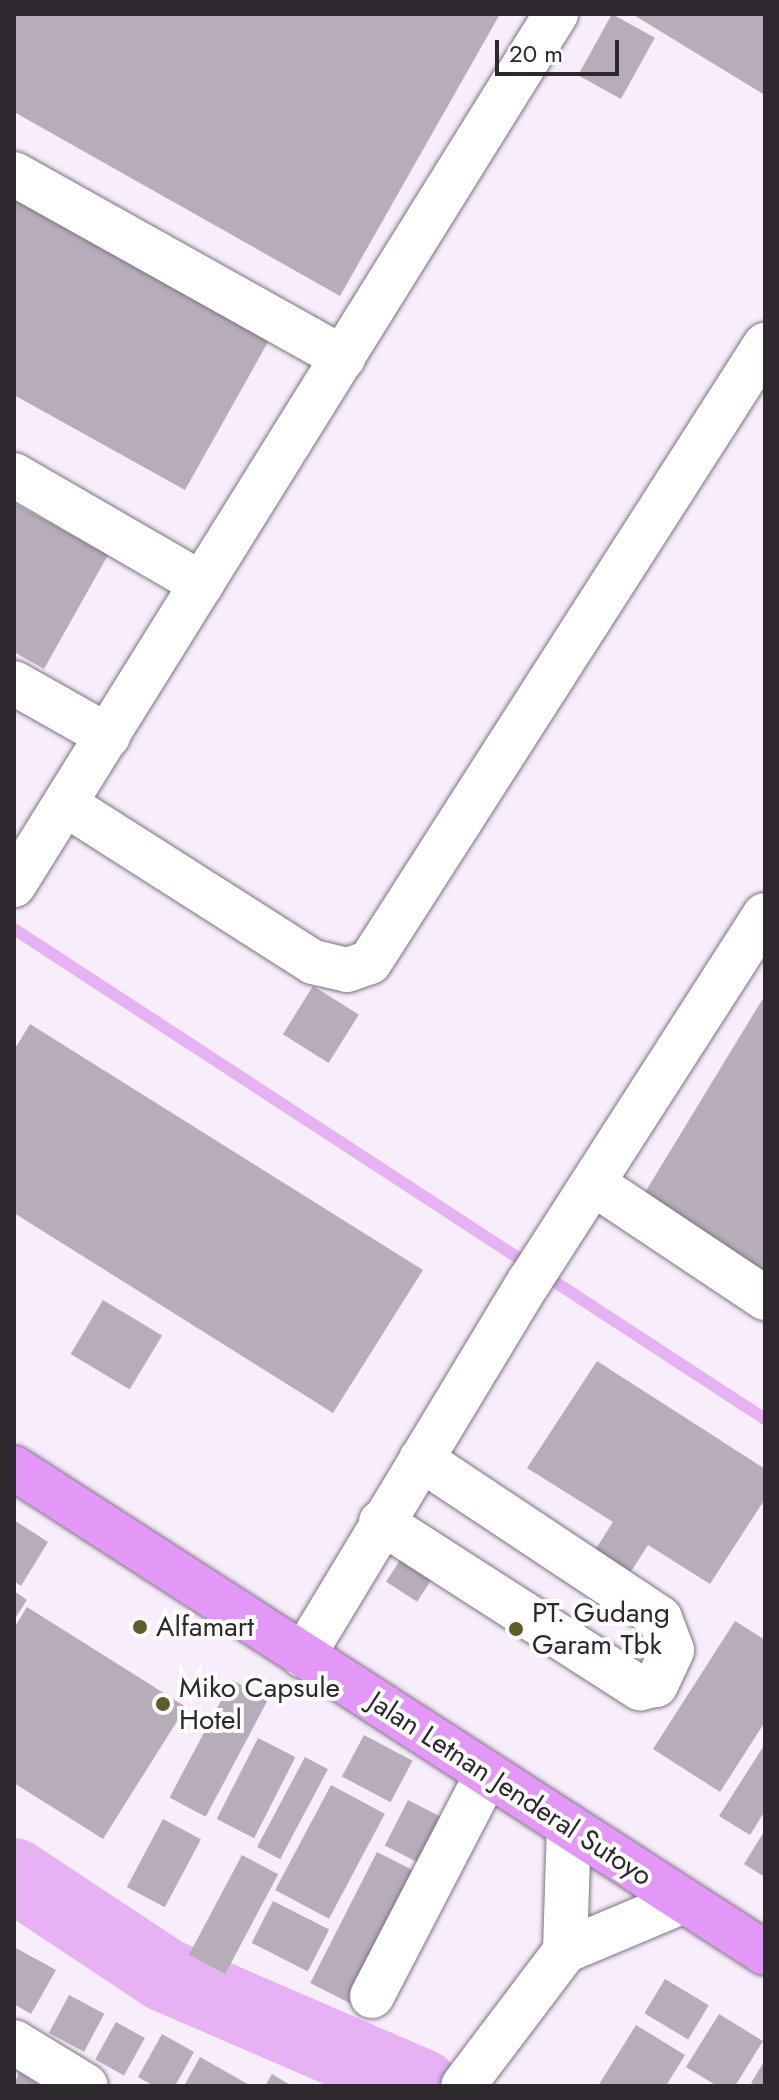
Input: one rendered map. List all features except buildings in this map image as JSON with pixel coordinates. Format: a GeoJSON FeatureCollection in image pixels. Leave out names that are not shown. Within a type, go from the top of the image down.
{"type":"FeatureCollection","features":[{"type":"Feature","properties":{"kind":"highway","name":"Jalan Letnan Jenderal Sutoyo"},"geometry":{"type":"LineString","coordinates":[[14,1468],[765,1953]]}},
{"type":"Feature","properties":{"kind":"street"},"geometry":{"type":"LineString","coordinates":[[15,883],[556,14]]}},
{"type":"Feature","properties":{"kind":"street"},"geometry":{"type":"LineString","coordinates":[[14,174],[343,358]]}},
{"type":"Feature","properties":{"kind":"street"},"geometry":{"type":"LineString","coordinates":[[65,804],[313,962],[347,970],[370,962],[765,345]]}},
{"type":"Feature","properties":{"kind":"street"},"geometry":{"type":"LineString","coordinates":[[14,475],[202,584]]}},
{"type":"Feature","properties":{"kind":"street"},"geometry":{"type":"LineString","coordinates":[[14,683],[108,736]]}},
{"type":"Feature","properties":{"kind":"street"},"geometry":{"type":"LineString","coordinates":[[303,1656],[381,1522],[529,1282],[765,915]]}},
{"type":"Feature","properties":{"kind":"street"},"geometry":{"type":"LineString","coordinates":[[594,1184],[765,1298]]}},
{"type":"Feature","properties":{"kind":"street"},"geometry":{"type":"LineString","coordinates":[[381,1522],[640,1688],[656,1685],[672,1650],[660,1618],[421,1459]]}},
{"type":"Feature","properties":{"kind":"street"},"geometry":{"type":"LineString","coordinates":[[372,1996],[487,1774]]}},
{"type":"Feature","properties":{"kind":"street"},"geometry":{"type":"LineString","coordinates":[[565,1951],[569,1827]]}},
{"type":"Feature","properties":{"kind":"street"},"geometry":{"type":"LineString","coordinates":[[463,2086],[494,2040],[565,1951],[684,1901]]}},
{"type":"Feature","properties":{"kind":"street"},"geometry":{"type":"LineString","coordinates":[[14,2042],[86,2086]]}},
{"type":"Feature","properties":{"kind":"waterway"},"geometry":{"type":"LineString","coordinates":[[14,929],[765,1419]]}},
{"type":"Feature","properties":{"kind":"waterway"},"geometry":{"type":"LineString","coordinates":[[14,1875],[165,1975],[422,2086]]}},
{"type":"Feature","properties":{"kind":"place","name":"Alfamart"},"geometry":{"type":"Point","coordinates":[140,1627]}},
{"type":"Feature","properties":{"kind":"place","name":"PT. Gudang Garam Tbk"},"geometry":{"type":"Point","coordinates":[516,1629]}},
{"type":"Feature","properties":{"kind":"place","name":"Miko Capsule Hotel"},"geometry":{"type":"Point","coordinates":[163,1704]}}]}
